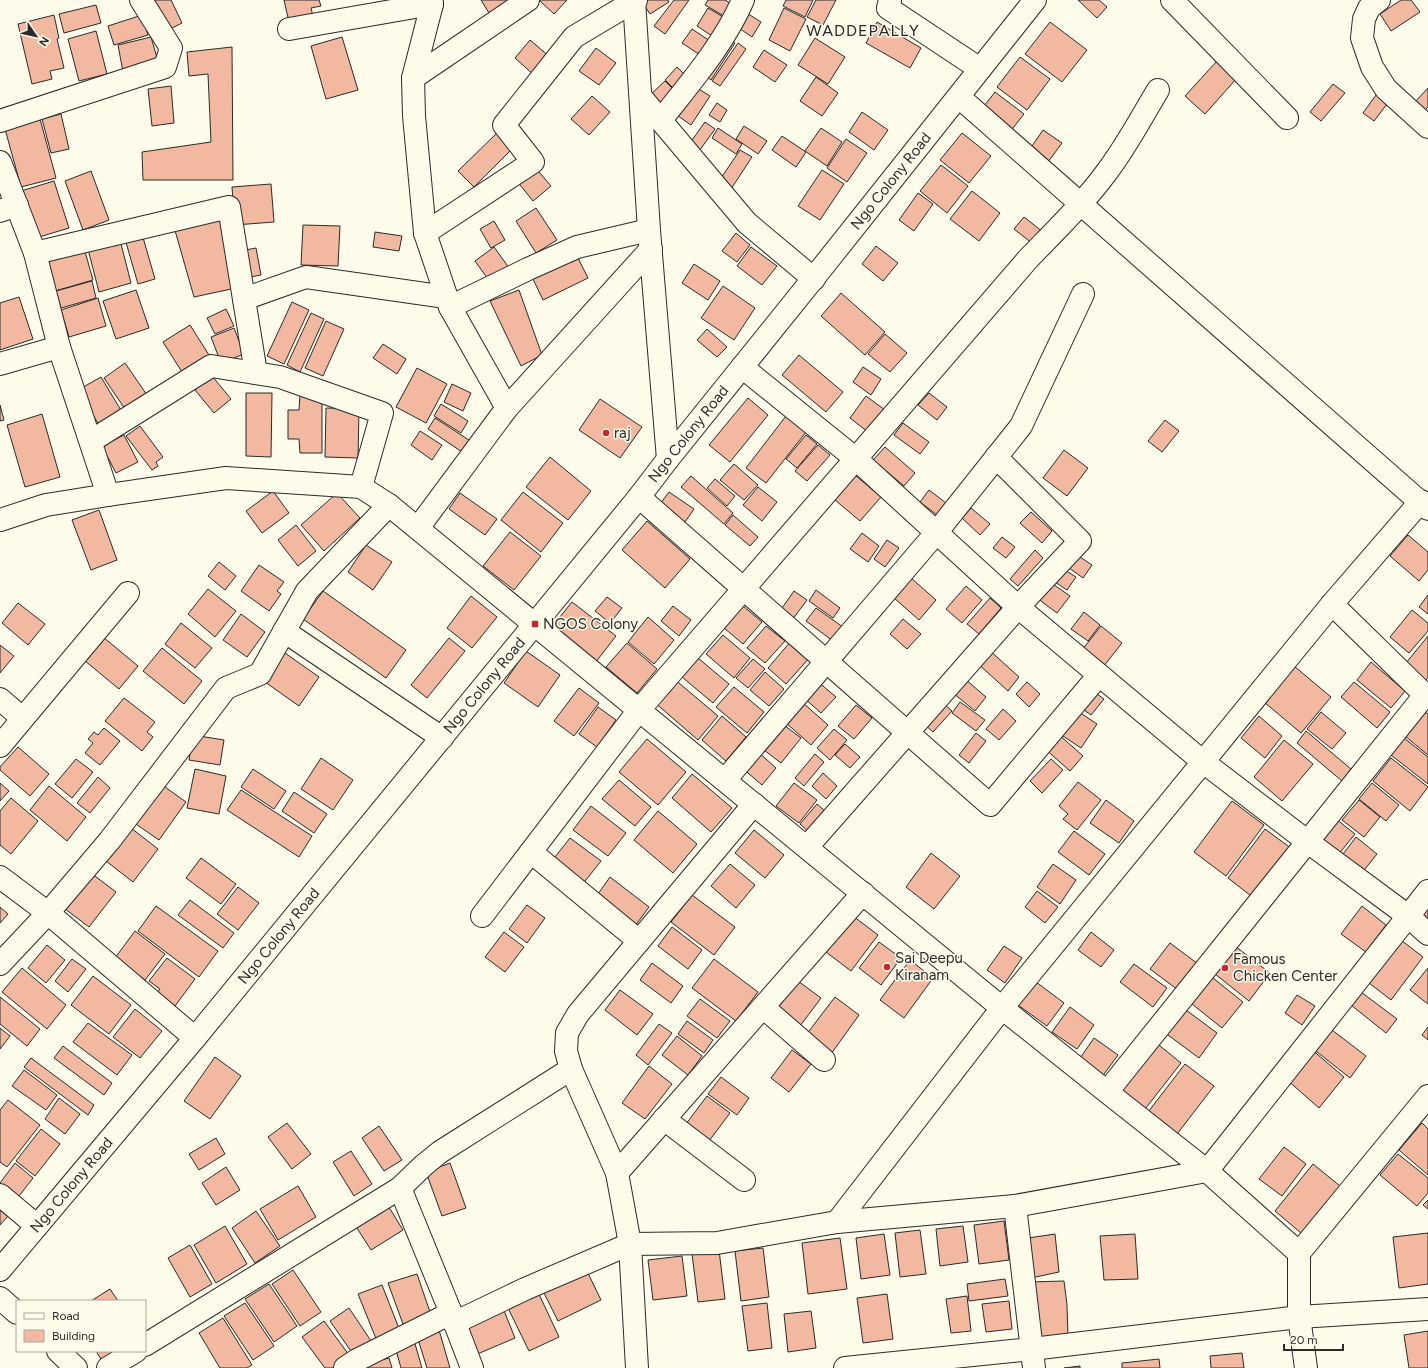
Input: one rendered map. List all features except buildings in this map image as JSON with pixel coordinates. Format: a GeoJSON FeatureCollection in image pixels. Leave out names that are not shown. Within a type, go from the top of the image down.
{"type":"FeatureCollection","features":[{"type":"Feature","properties":{"kind":"street"},"geometry":{"type":"LineString","coordinates":[[0,121],[165,67],[171,48],[141,0]]}},
{"type":"Feature","properties":{"kind":"street"},"geometry":{"type":"LineString","coordinates":[[413,78],[528,0]]}},
{"type":"Feature","properties":{"kind":"street"},"geometry":{"type":"LineString","coordinates":[[425,233],[533,162],[504,125],[574,37],[635,0],[650,240],[668,459]]}},
{"type":"Feature","properties":{"kind":"street"},"geometry":{"type":"LineString","coordinates":[[661,120],[728,30],[743,0]]}},
{"type":"Feature","properties":{"kind":"street"},"geometry":{"type":"LineString","coordinates":[[890,0],[888,8],[980,69]]}},
{"type":"Feature","properties":{"kind":"street","name":"Ngo Colony Road"},"geometry":{"type":"LineString","coordinates":[[0,1270],[195,1038],[639,497],[1035,0]]}},
{"type":"Feature","properties":{"kind":"street"},"geometry":{"type":"LineString","coordinates":[[1172,0],[1287,118]]}},
{"type":"Feature","properties":{"kind":"street"},"geometry":{"type":"LineString","coordinates":[[1379,0],[1369,8],[1364,19],[1362,38],[1372,67],[1386,88],[1428,127]]}},
{"type":"Feature","properties":{"kind":"street"},"geometry":{"type":"LineString","coordinates":[[289,29],[431,2],[413,78],[414,116],[425,233],[448,302],[507,408]]}},
{"type":"Feature","properties":{"kind":"street"},"geometry":{"type":"LineString","coordinates":[[482,916],[639,710],[1028,259],[1106,174],[1158,90]]}},
{"type":"Feature","properties":{"kind":"street"},"geometry":{"type":"LineString","coordinates":[[837,1222],[1002,1008],[1202,761],[1332,604],[1424,505],[959,96]]}},
{"type":"Feature","properties":{"kind":"street"},"geometry":{"type":"LineString","coordinates":[[641,97],[747,223],[814,279]]}},
{"type":"Feature","properties":{"kind":"street"},"geometry":{"type":"LineString","coordinates":[[0,162],[8,208],[35,253],[59,347],[108,495]]}},
{"type":"Feature","properties":{"kind":"street"},"geometry":{"type":"LineString","coordinates":[[35,253],[229,207],[256,373]]}},
{"type":"Feature","properties":{"kind":"street"},"geometry":{"type":"LineString","coordinates":[[244,298],[306,278],[448,302],[577,247],[650,240]]}},
{"type":"Feature","properties":{"kind":"street"},"geometry":{"type":"LineString","coordinates":[[418,528],[507,408],[650,240]]}},
{"type":"Feature","properties":{"kind":"street"},"geometry":{"type":"LineString","coordinates":[[725,780],[936,533],[1021,426],[1083,294]]}},
{"type":"Feature","properties":{"kind":"street"},"geometry":{"type":"LineString","coordinates":[[0,364],[59,347]]}},
{"type":"Feature","properties":{"kind":"street"},"geometry":{"type":"LineString","coordinates":[[91,441],[211,366],[280,377],[382,413],[361,487]]}},
{"type":"Feature","properties":{"kind":"street"},"geometry":{"type":"LineString","coordinates":[[742,367],[856,459],[1018,608],[1202,761],[1408,916],[1428,934]]}},
{"type":"Feature","properties":{"kind":"street"},"geometry":{"type":"LineString","coordinates":[[807,847],[1018,608],[1080,541],[996,457]]}},
{"type":"Feature","properties":{"kind":"street"},"geometry":{"type":"LineString","coordinates":[[0,520],[46,505],[226,478],[361,487],[389,505],[418,528],[1002,1008],[1207,1171],[1299,1253]]}},
{"type":"Feature","properties":{"kind":"street"},"geometry":{"type":"LineString","coordinates":[[639,497],[990,805],[1100,675]]}},
{"type":"Feature","properties":{"kind":"street"},"geometry":{"type":"LineString","coordinates":[[0,964],[48,913],[110,840],[226,688],[260,674],[307,591],[389,505]]}},
{"type":"Feature","properties":{"kind":"street"},"geometry":{"type":"LineString","coordinates":[[0,746],[128,593]]}},
{"type":"Feature","properties":{"kind":"street"},"geometry":{"type":"LineString","coordinates":[[1106,1092],[1426,697],[1332,604]]}},
{"type":"Feature","properties":{"kind":"street"},"geometry":{"type":"LineString","coordinates":[[284,631],[442,738]]}},
{"type":"Feature","properties":{"kind":"street"},"geometry":{"type":"LineString","coordinates":[[0,699],[22,718]]}},
{"type":"Feature","properties":{"kind":"street"},"geometry":{"type":"LineString","coordinates":[[637,1368],[630,1244],[617,1173],[571,1070],[566,1051],[567,1032],[578,1014],[754,804]]}},
{"type":"Feature","properties":{"kind":"street"},"geometry":{"type":"LineString","coordinates":[[531,852],[639,941]]}},
{"type":"Feature","properties":{"kind":"street"},"geometry":{"type":"LineString","coordinates":[[0,877],[48,913],[195,1038]]}},
{"type":"Feature","properties":{"kind":"street"},"geometry":{"type":"LineString","coordinates":[[345,1368],[356,1360],[630,1244],[717,1243],[837,1222],[1015,1206],[1207,1171],[1428,892]]}},
{"type":"Feature","properties":{"kind":"street"},"geometry":{"type":"LineString","coordinates":[[617,1173],[863,893]]}},
{"type":"Feature","properties":{"kind":"street"},"geometry":{"type":"LineString","coordinates":[[763,1007],[824,1060]]}},
{"type":"Feature","properties":{"kind":"street"},"geometry":{"type":"LineString","coordinates":[[146,1344],[400,1188],[440,1152],[571,1070]]}},
{"type":"Feature","properties":{"kind":"street"},"geometry":{"type":"LineString","coordinates":[[1306,1368],[1299,1317],[1299,1253],[1428,1096]]}},
{"type":"Feature","properties":{"kind":"street"},"geometry":{"type":"LineString","coordinates":[[664,1119],[744,1180]]}},
{"type":"Feature","properties":{"kind":"street"},"geometry":{"type":"LineString","coordinates":[[400,1188],[472,1368]]}},
{"type":"Feature","properties":{"kind":"street"},"geometry":{"type":"LineString","coordinates":[[0,1195],[36,1226]]}},
{"type":"Feature","properties":{"kind":"street"},"geometry":{"type":"LineString","coordinates":[[1015,1206],[1033,1358]]}},
{"type":"Feature","properties":{"kind":"street"},"geometry":{"type":"LineString","coordinates":[[0,1298],[16,1312]]}},
{"type":"Feature","properties":{"kind":"street"},"geometry":{"type":"LineString","coordinates":[[845,1368],[1033,1358],[1299,1317],[1428,1308]]}},
{"type":"Feature","properties":{"kind":"street"},"geometry":{"type":"LineString","coordinates":[[59,1352],[76,1368]]}},
{"type":"Feature","properties":{"kind":"street"},"geometry":{"type":"LineString","coordinates":[[108,1368],[134,1352]]}},
{"type":"Feature","properties":{"kind":"place","name":"raj"},"geometry":{"type":"Point","coordinates":[606,433]}},
{"type":"Feature","properties":{"kind":"place","name":"NGOS Colony"},"geometry":{"type":"Point","coordinates":[535,624]}},
{"type":"Feature","properties":{"kind":"place","name":"Sai Deepu Kiranam"},"geometry":{"type":"Point","coordinates":[887,967]}},
{"type":"Feature","properties":{"kind":"place","name":"Famous Chicken Center"},"geometry":{"type":"Point","coordinates":[1225,968]}},
{"type":"Feature","properties":{"kind":"district","name":"WADDEPALLY"},"geometry":{"type":"Point","coordinates":[863,30]}}]}
